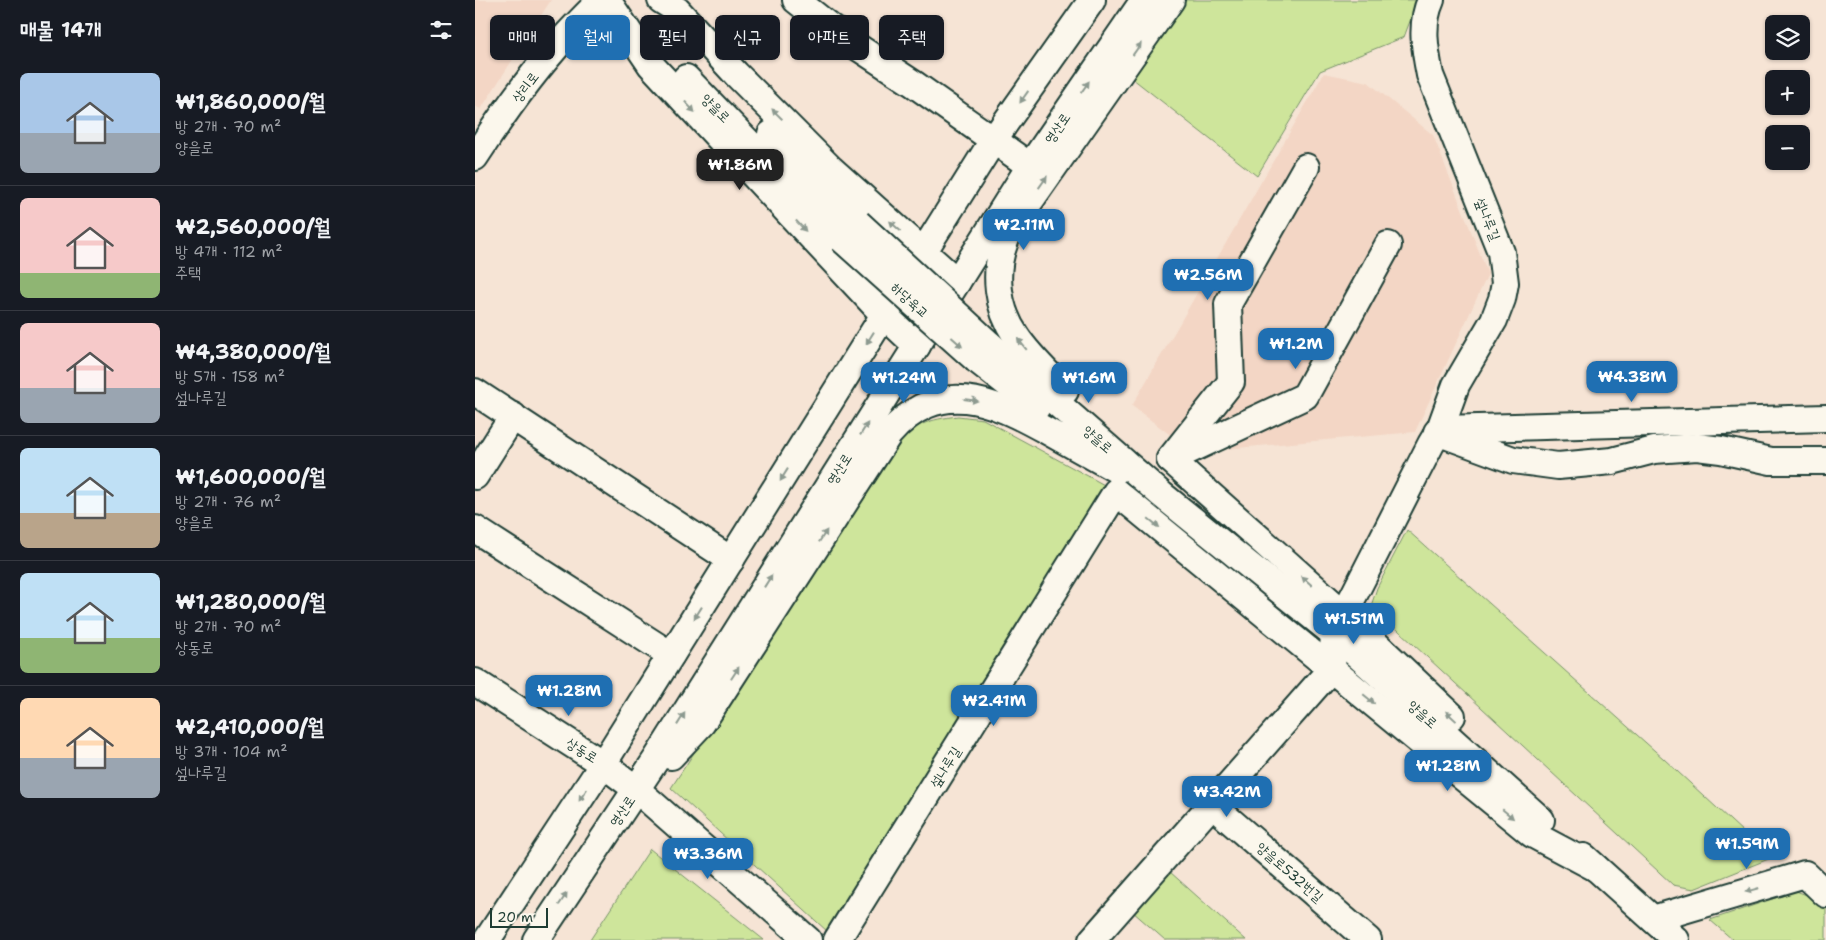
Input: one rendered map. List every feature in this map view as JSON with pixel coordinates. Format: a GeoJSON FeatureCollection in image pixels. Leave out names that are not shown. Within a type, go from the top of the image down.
{"type":"FeatureCollection","features":[{"type":"Feature","properties":{"kind":"street","name":"상리로"},"geometry":{"type":"LineString","coordinates":[[475,157],[494,128],[555,48],[601,0]]}},
{"type":"Feature","properties":{"kind":"street","name":"양을로"},"geometry":{"type":"LineString","coordinates":[[607,0],[716,108],[850,231]]}},
{"type":"Feature","properties":{"kind":"street"},"geometry":{"type":"LineString","coordinates":[[607,0],[651,65],[884,315],[917,346]]}},
{"type":"Feature","properties":{"kind":"street","name":"양을로"},"geometry":{"type":"LineString","coordinates":[[646,0],[728,89],[850,231]]}},
{"type":"Feature","properties":{"kind":"street"},"geometry":{"type":"LineString","coordinates":[[661,0],[677,10],[736,74],[831,168],[957,282]]}},
{"type":"Feature","properties":{"kind":"street"},"geometry":{"type":"LineString","coordinates":[[796,0],[844,38],[994,139],[1030,166]]}},
{"type":"Feature","properties":{"kind":"street"},"geometry":{"type":"LineString","coordinates":[[487,940],[603,764],[994,139],[1092,0]]}},
{"type":"Feature","properties":{"kind":"street","name":"영산로"},"geometry":{"type":"LineString","coordinates":[[536,940],[636,789],[1030,166],[1144,0]]}},
{"type":"Feature","properties":{"kind":"street"},"geometry":{"type":"LineString","coordinates":[[1162,495],[1016,336],[1002,307],[999,293],[999,278],[1000,259],[1005,241],[1012,228],[1171,0]]}},
{"type":"Feature","properties":{"kind":"street","name":"섶나루길"},"geometry":{"type":"LineString","coordinates":[[1339,624],[1438,431],[1456,386],[1493,320],[1502,299],[1505,283],[1501,252],[1429,75],[1424,48],[1425,27],[1431,0]]}},
{"type":"Feature","properties":{"kind":"street"},"geometry":{"type":"LineString","coordinates":[[1170,459],[1231,382],[1228,304],[1306,167]]}},
{"type":"Feature","properties":{"kind":"street","name":"하당육교"},"geometry":{"type":"LineString","coordinates":[[850,231],[982,352]]}},
{"type":"Feature","properties":{"kind":"street"},"geometry":{"type":"LineString","coordinates":[[1170,459],[1305,396],[1388,245]]}},
{"type":"Feature","properties":{"kind":"street","name":"양을로"},"geometry":{"type":"LineString","coordinates":[[982,352],[1162,495],[1339,624]]}},
{"type":"Feature","properties":{"kind":"street"},"geometry":{"type":"LineString","coordinates":[[475,392],[731,560]]}},
{"type":"Feature","properties":{"kind":"street"},"geometry":{"type":"LineString","coordinates":[[636,789],[686,742],[702,723],[889,434],[899,423],[913,413],[940,401],[957,398],[990,403],[1028,421],[1162,495]]}},
{"type":"Feature","properties":{"kind":"street"},"geometry":{"type":"LineString","coordinates":[[475,476],[513,416]]}},
{"type":"Feature","properties":{"kind":"street"},"geometry":{"type":"LineString","coordinates":[[1438,431],[1826,418]]}},
{"type":"Feature","properties":{"kind":"street"},"geometry":{"type":"LineString","coordinates":[[1438,431],[1513,460],[1558,466],[1612,461],[1655,450],[1697,447],[1721,450],[1771,461],[1826,461]]}},
{"type":"Feature","properties":{"kind":"street"},"geometry":{"type":"LineString","coordinates":[[1170,459],[1339,624],[1531,792],[1566,842],[1676,940]]}},
{"type":"Feature","properties":{"kind":"street","name":"섶나루길"},"geometry":{"type":"LineString","coordinates":[[837,940],[1116,492],[1332,668]]}},
{"type":"Feature","properties":{"kind":"street"},"geometry":{"type":"LineString","coordinates":[[475,529],[671,654]]}},
{"type":"Feature","properties":{"kind":"street"},"geometry":{"type":"LineString","coordinates":[[1092,940],[1332,668],[1339,624]]}},
{"type":"Feature","properties":{"kind":"street"},"geometry":{"type":"LineString","coordinates":[[1332,668],[1532,834],[1596,868]]}},
{"type":"Feature","properties":{"kind":"street","name":"상동로"},"geometry":{"type":"LineString","coordinates":[[475,682],[603,764],[636,789],[808,940]]}},
{"type":"Feature","properties":{"kind":"street","name":"양을로532번길"},"geometry":{"type":"LineString","coordinates":[[1211,804],[1368,940]]}},
{"type":"Feature","properties":{"kind":"street"},"geometry":{"type":"LineString","coordinates":[[1653,918],[1805,874],[1826,894]]}},
{"type":"Feature","properties":{"kind":"shaded area"},"geometry":{"type":"Polygon","coordinates":[[[475,0],[551,0],[541,15],[490,15],[490,60],[512,60],[481,109],[475,106],[475,0]]]}},
{"type":"Feature","properties":{"kind":"shaded area"},"geometry":{"type":"Polygon","coordinates":[[[1324,73],[1368,82],[1433,135],[1488,274],[1415,432],[1193,452],[1132,406],[1324,73]]]}},
{"type":"Feature","properties":{"kind":"green space"},"geometry":{"type":"Polygon","coordinates":[[[1184,0],[1418,0],[1404,37],[1320,71],[1257,176],[1128,75],[1184,0]]]}},
{"type":"Feature","properties":{"kind":"green space"},"geometry":{"type":"Polygon","coordinates":[[[958,416],[983,419],[1108,487],[828,932],[671,788],[896,444],[917,427],[938,419],[958,416]]]}},
{"type":"Feature","properties":{"kind":"green space"},"geometry":{"type":"Polygon","coordinates":[[[1407,530],[1664,759],[1771,858],[1694,889],[1673,885],[1386,619],[1372,603],[1377,588],[1407,530]]]}},
{"type":"Feature","properties":{"kind":"green space"},"geometry":{"type":"Polygon","coordinates":[[[650,849],[764,940],[590,940],[650,849]]]}},
{"type":"Feature","properties":{"kind":"green space"},"geometry":{"type":"Polygon","coordinates":[[[1160,863],[1246,940],[1165,940],[1124,904],[1160,863]]]}},
{"type":"Feature","properties":{"kind":"green space"},"geometry":{"type":"Polygon","coordinates":[[[1796,891],[1812,897],[1826,909],[1826,940],[1733,940],[1710,920],[1796,891]]]}}]}
